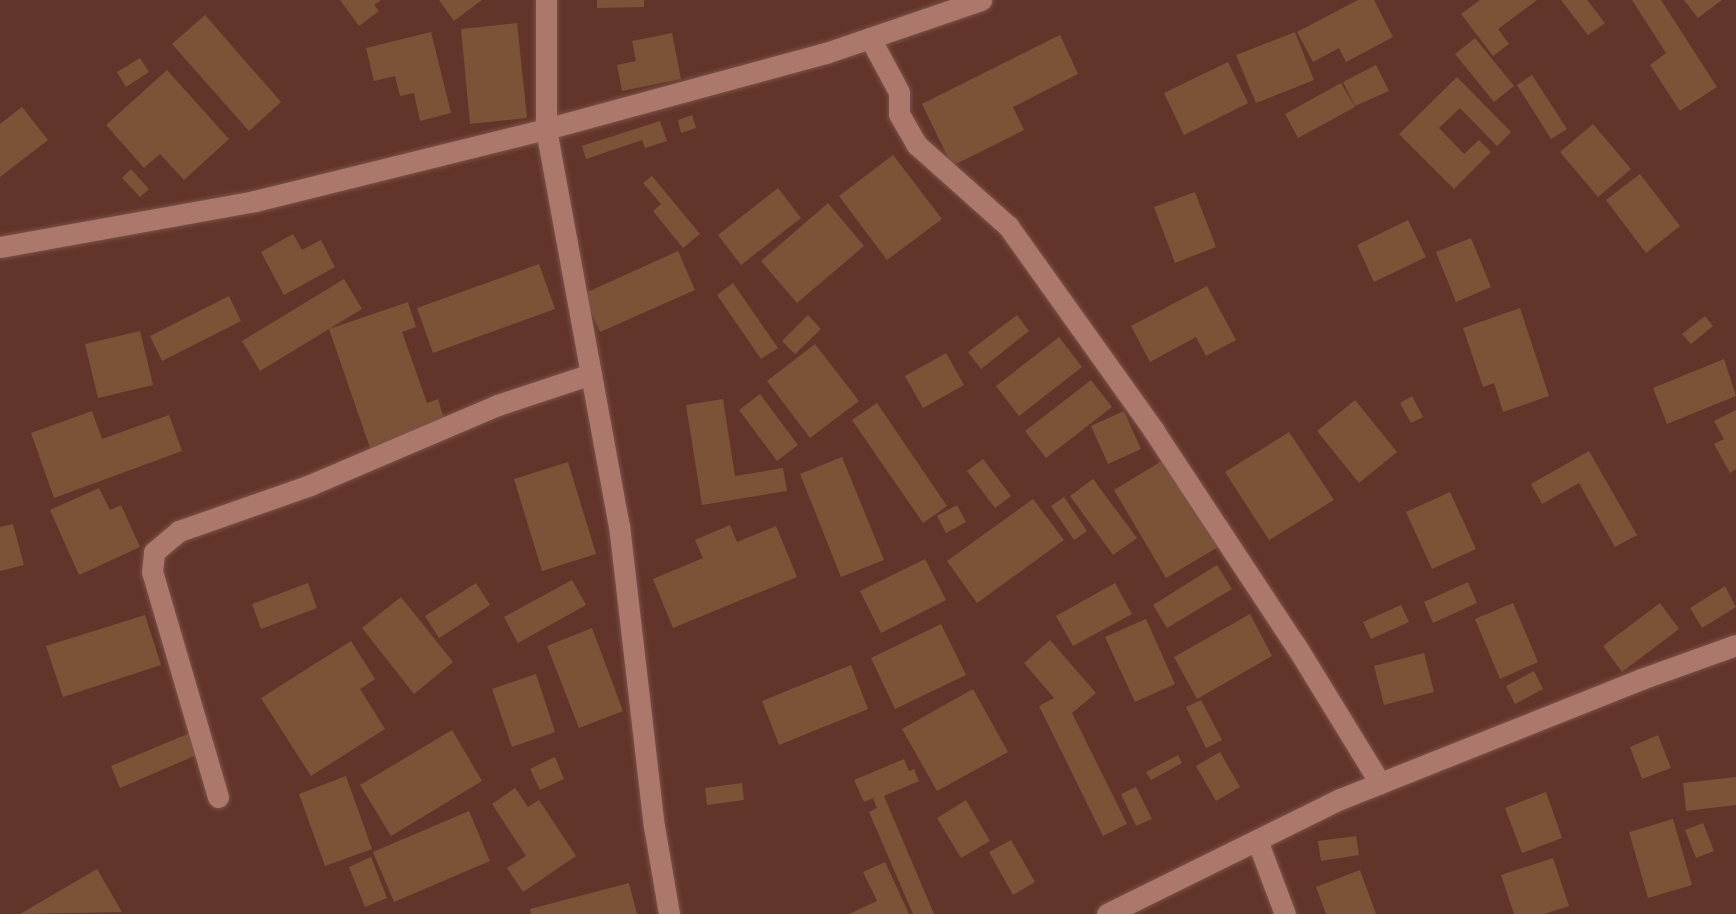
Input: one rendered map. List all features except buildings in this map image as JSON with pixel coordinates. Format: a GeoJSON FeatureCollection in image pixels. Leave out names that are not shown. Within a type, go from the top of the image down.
{"type":"FeatureCollection","features":[{"type":"Feature","properties":{"kind":"street"},"geometry":{"type":"LineString","coordinates":[[546,0],[546,129],[619,524],[653,826],[669,914]]}},
{"type":"Feature","properties":{"kind":"street"},"geometry":{"type":"LineString","coordinates":[[0,247],[255,201],[546,129],[826,53],[981,0]]}},
{"type":"Feature","properties":{"kind":"street"},"geometry":{"type":"LineString","coordinates":[[870,38],[899,92],[899,114],[917,145],[1008,226],[1161,443],[1296,646],[1380,783]]}},
{"type":"Feature","properties":{"kind":"street"},"geometry":{"type":"LineString","coordinates":[[218,797],[152,572],[154,552],[179,531],[310,485],[498,405],[591,374]]}},
{"type":"Feature","properties":{"kind":"street"},"geometry":{"type":"LineString","coordinates":[[1107,914],[1380,783],[1641,679],[1736,645]]}},
{"type":"Feature","properties":{"kind":"street"},"geometry":{"type":"LineString","coordinates":[[1257,840],[1285,914]]}}]}
